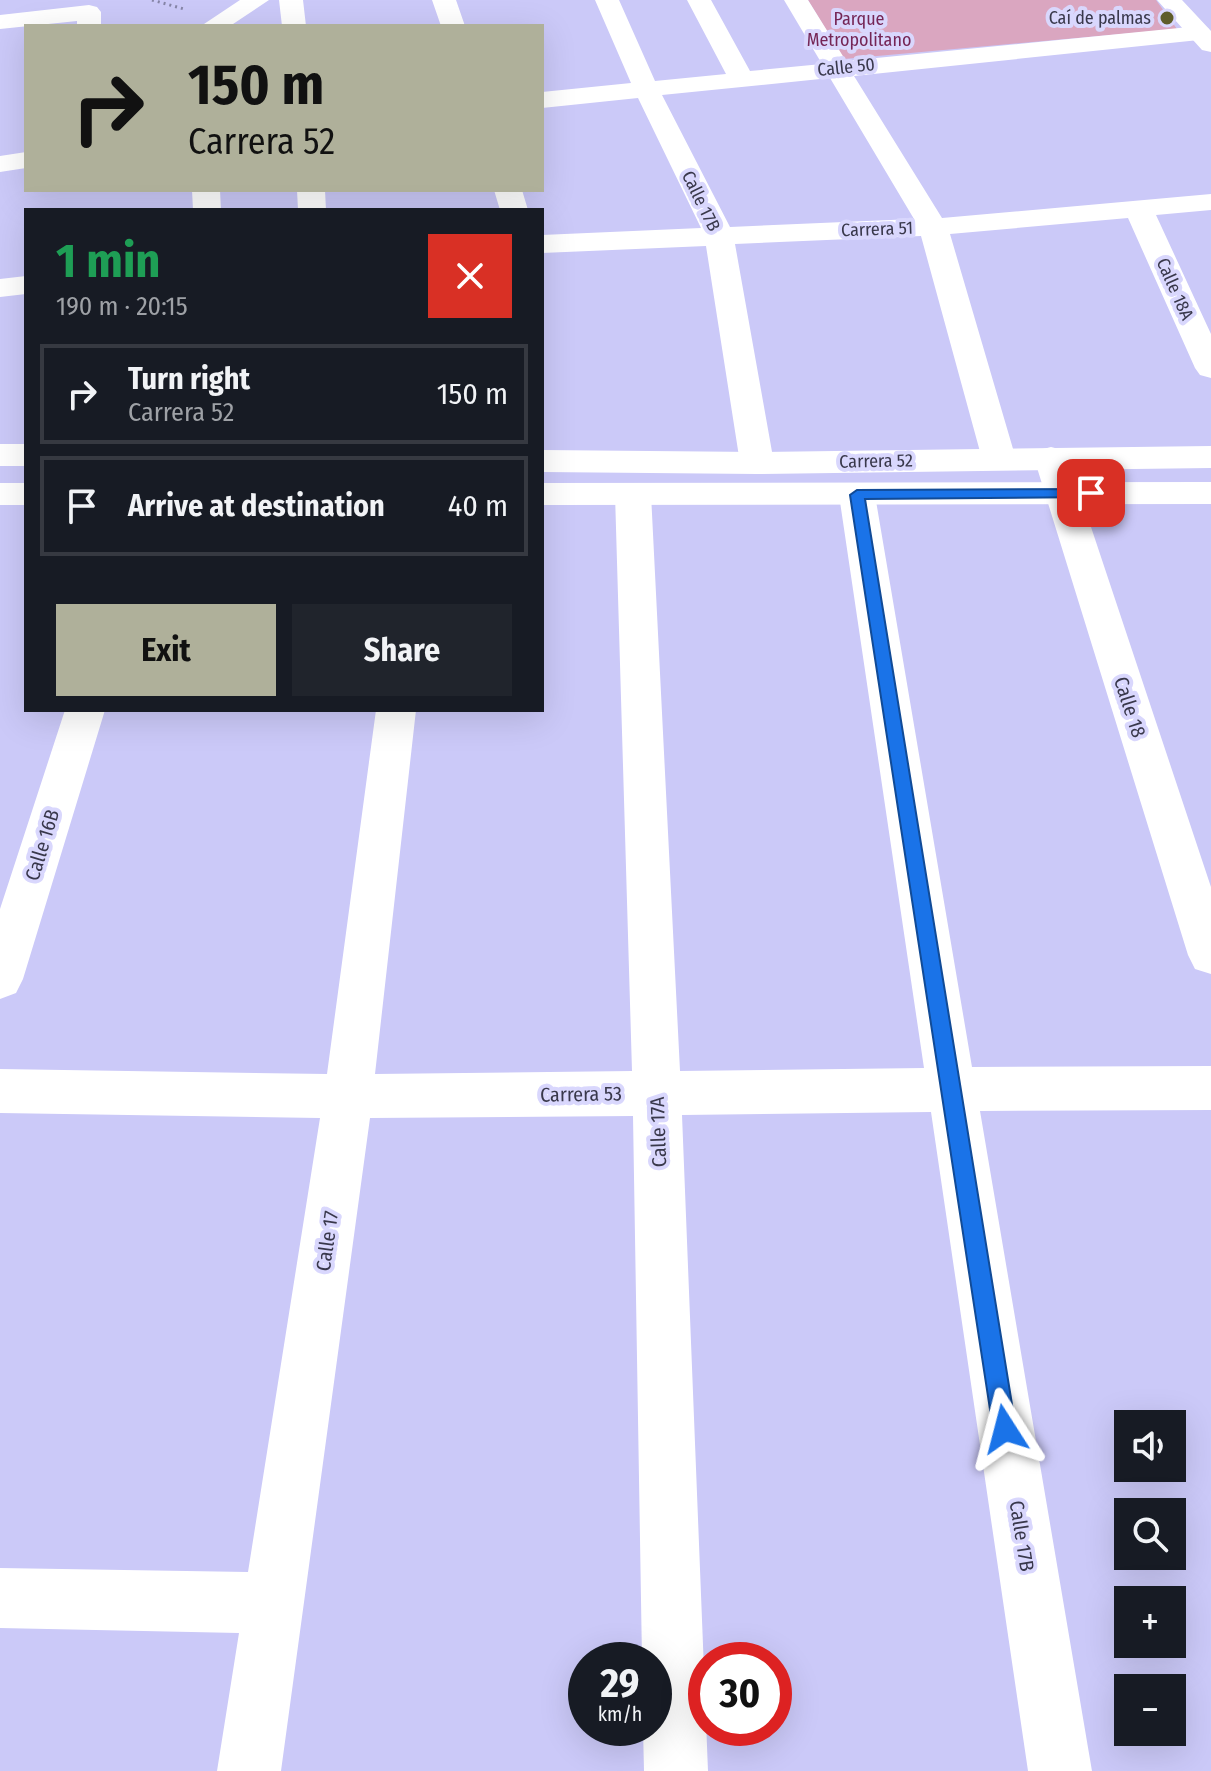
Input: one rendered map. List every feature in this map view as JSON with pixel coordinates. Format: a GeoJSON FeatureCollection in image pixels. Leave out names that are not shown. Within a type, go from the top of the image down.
{"type":"FeatureCollection","features":[{"type":"Feature","properties":{"kind":"street"},"geometry":{"type":"LineString","coordinates":[[0,22],[20,0]]}},
{"type":"Feature","properties":{"kind":"street"},"geometry":{"type":"LineString","coordinates":[[216,24],[257,0]]}},
{"type":"Feature","properties":{"kind":"street"},"geometry":{"type":"LineString","coordinates":[[291,0],[294,24]]}},
{"type":"Feature","properties":{"kind":"street"},"geometry":{"type":"LineString","coordinates":[[444,0],[452,24]]}},
{"type":"Feature","properties":{"kind":"street","name":"Calle 17B"},"geometry":{"type":"LineString","coordinates":[[607,0],[646,89],[719,235],[757,463]]}},
{"type":"Feature","properties":{"kind":"street"},"geometry":{"type":"LineString","coordinates":[[699,0],[741,78]]}},
{"type":"Feature","properties":{"kind":"street"},"geometry":{"type":"LineString","coordinates":[[796,0],[933,227],[999,459]]}},
{"type":"Feature","properties":{"kind":"street"},"geometry":{"type":"LineString","coordinates":[[1169,0],[1207,31]]}},
{"type":"Feature","properties":{"kind":"street"},"geometry":{"type":"LineString","coordinates":[[1198,0],[1207,31]]}},
{"type":"Feature","properties":{"kind":"street"},"geometry":{"type":"LineString","coordinates":[[0,22],[89,19]]}},
{"type":"Feature","properties":{"kind":"street","name":"Calle 50"},"geometry":{"type":"LineString","coordinates":[[544,100],[1207,31]]}},
{"type":"Feature","properties":{"kind":"street"},"geometry":{"type":"LineString","coordinates":[[0,164],[24,160]]}},
{"type":"Feature","properties":{"kind":"street","name":"Carrera 51"},"geometry":{"type":"LineString","coordinates":[[544,244],[933,227],[1211,202]]}},
{"type":"Feature","properties":{"kind":"street","name":"Calle 18A"},"geometry":{"type":"LineString","coordinates":[[1139,210],[1211,368]]}},
{"type":"Feature","properties":{"kind":"street"},"geometry":{"type":"LineString","coordinates":[[0,288],[24,285]]}},
{"type":"Feature","properties":{"kind":"street"},"geometry":{"type":"LineString","coordinates":[[0,455],[24,455]]}},
{"type":"Feature","properties":{"kind":"street","name":"Carrera 52"},"geometry":{"type":"LineString","coordinates":[[544,494],[857,495],[1211,457]]}},
{"type":"Feature","properties":{"kind":"street","name":"Carrera 52"},"geometry":{"type":"LineString","coordinates":[[544,461],[757,463],[999,459],[1056,476],[1211,493]]}},
{"type":"Feature","properties":{"kind":"street","name":"Calle 18"},"geometry":{"type":"LineString","coordinates":[[1056,476],[1211,955]]}},
{"type":"Feature","properties":{"kind":"street"},"geometry":{"type":"LineString","coordinates":[[0,494],[24,494]]}},
{"type":"Feature","properties":{"kind":"street","name":"Calle 17A"},"geometry":{"type":"LineString","coordinates":[[633,494],[657,1093],[676,1771]]}},
{"type":"Feature","properties":{"kind":"street","name":"Calle 17B"},"geometry":{"type":"LineString","coordinates":[[857,495],[1060,1771]]}},
{"type":"Feature","properties":{"kind":"street","name":"Calle 16B"},"geometry":{"type":"LineString","coordinates":[[0,979],[84,712]]}},
{"type":"Feature","properties":{"kind":"street","name":"Calle 17"},"geometry":{"type":"LineString","coordinates":[[249,1771],[348,1098],[396,712]]}},
{"type":"Feature","properties":{"kind":"street","name":"Carrera 53"},"geometry":{"type":"LineString","coordinates":[[0,1091],[348,1098],[949,1087],[1211,1088]]}},
{"type":"Feature","properties":{"kind":"street"},"geometry":{"type":"LineString","coordinates":[[0,1598],[273,1603]]}},
{"type":"Feature","properties":{"kind":"green space","name":"Parque Metropolitano"},"geometry":{"type":"Polygon","coordinates":[[[808,0],[1156,0],[1177,29],[844,59],[808,0]]]}},
{"type":"Feature","properties":{"kind":"place","name":"Caí de palmas"},"geometry":{"type":"Point","coordinates":[1167,18]}},
{"type":"Feature","properties":{"kind":"route"},"geometry":{"type":"LineString","coordinates":[[1005,1429],[857,495],[1091,493]]}}]}
